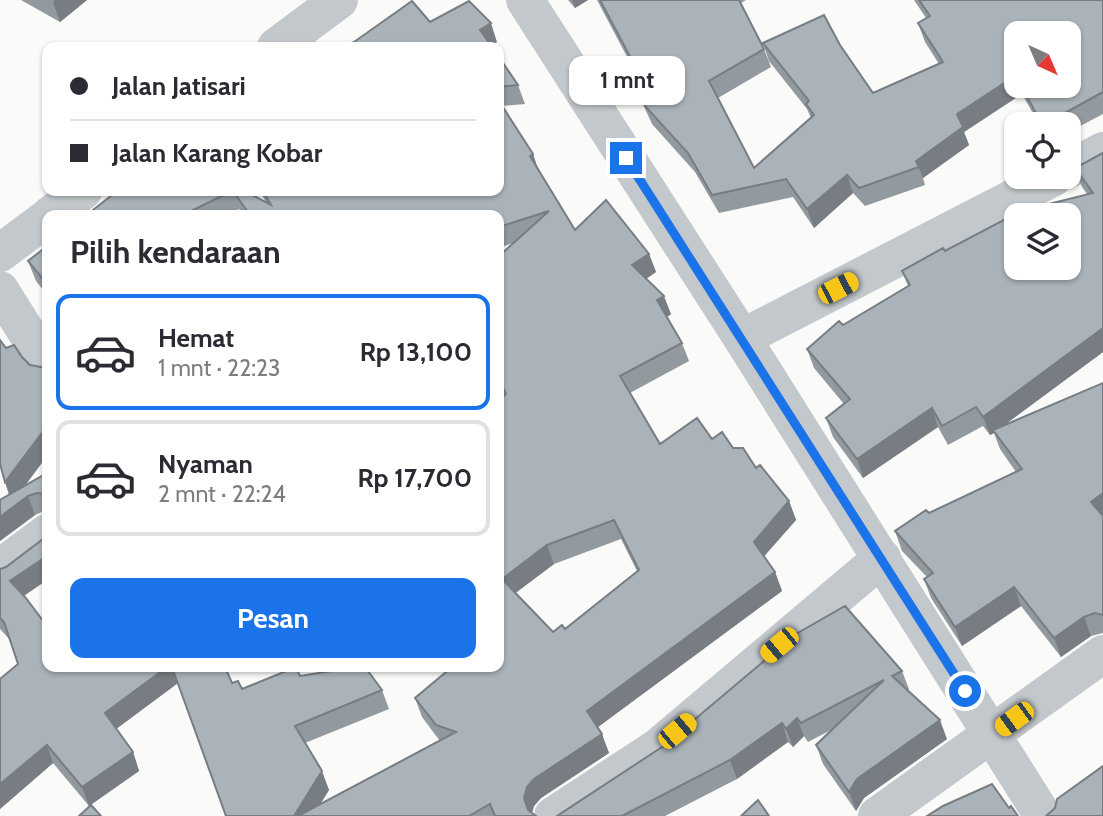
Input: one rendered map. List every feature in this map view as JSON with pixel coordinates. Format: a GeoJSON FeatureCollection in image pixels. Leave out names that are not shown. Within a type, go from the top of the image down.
{"type":"FeatureCollection","features":[{"type":"Feature","properties":{"kind":"street"},"geometry":{"type":"LineString","coordinates":[[283,42],[339,0]]}},
{"type":"Feature","properties":{"kind":"street"},"geometry":{"type":"LineString","coordinates":[[525,0],[882,558],[1043,816]]}},
{"type":"Feature","properties":{"kind":"street"},"geometry":{"type":"LineString","coordinates":[[1081,163],[1103,151]]}},
{"type":"Feature","properties":{"kind":"street"},"geometry":{"type":"LineString","coordinates":[[742,338],[1031,189]]}},
{"type":"Feature","properties":{"kind":"street"},"geometry":{"type":"LineString","coordinates":[[57,210],[76,196]]}},
{"type":"Feature","properties":{"kind":"street"},"geometry":{"type":"LineString","coordinates":[[0,253],[42,221]]}},
{"type":"Feature","properties":{"kind":"street"},"geometry":{"type":"LineString","coordinates":[[0,290],[42,357]]}},
{"type":"Feature","properties":{"kind":"street"},"geometry":{"type":"LineString","coordinates":[[0,568],[42,537]]}},
{"type":"Feature","properties":{"kind":"street"},"geometry":{"type":"LineString","coordinates":[[553,816],[657,748],[882,558]]}},
{"type":"Feature","properties":{"kind":"street"},"geometry":{"type":"LineString","coordinates":[[877,816],[1103,653]]}},
{"type":"Feature","properties":{"kind":"building"},"geometry":{"type":"Polygon","coordinates":[[[600,0],[739,0],[764,49],[709,81],[754,168],[814,115],[806,104],[809,101],[763,43],[824,15],[840,45],[873,93],[943,62],[918,23],[930,16],[919,0],[1103,0],[1103,92],[1067,112],[1035,112],[1028,98],[1082,98],[1082,21],[1004,21],[1004,83],[957,114],[963,127],[916,161],[919,167],[859,188],[847,175],[807,209],[786,179],[712,195],[688,153],[645,106],[629,71],[635,66],[600,0]]]}},
{"type":"Feature","properties":{"kind":"building"},"geometry":{"type":"Polygon","coordinates":[[[412,1],[430,22],[469,1],[491,23],[480,30],[488,42],[354,42],[412,1]]]}},
{"type":"Feature","properties":{"kind":"building"},"geometry":{"type":"Polygon","coordinates":[[[504,64],[518,85],[504,86],[504,64]]]}},
{"type":"Feature","properties":{"kind":"building"},"geometry":{"type":"Polygon","coordinates":[[[504,109],[533,154],[530,156],[575,230],[606,200],[649,254],[632,265],[664,296],[657,300],[682,343],[620,376],[660,444],[697,418],[712,439],[722,432],[733,448],[743,448],[756,468],[760,465],[789,501],[754,542],[775,572],[587,711],[602,734],[534,779],[527,787],[524,798],[528,810],[536,816],[495,816],[490,804],[469,816],[298,816],[456,732],[436,725],[415,698],[446,672],[504,672],[504,581],[553,632],[562,625],[565,629],[639,570],[614,520],[547,545],[504,577],[504,252],[549,211],[504,225],[504,210],[246,210],[237,196],[254,196],[271,205],[266,196],[504,196],[504,109]]]}},
{"type":"Feature","properties":{"kind":"building"},"geometry":{"type":"Polygon","coordinates":[[[1103,153],[1103,328],[983,417],[976,407],[942,426],[932,408],[857,459],[826,418],[850,399],[807,349],[839,321],[843,325],[910,285],[902,271],[943,248],[945,251],[1004,220],[1004,280],[1081,280],[1081,203],[1053,203],[1093,193],[1081,176],[1081,165],[1103,153]]]}},
{"type":"Feature","properties":{"kind":"building"},"geometry":{"type":"Polygon","coordinates":[[[111,196],[222,196],[193,210],[93,210],[111,196]]]}},
{"type":"Feature","properties":{"kind":"building"},"geometry":{"type":"Polygon","coordinates":[[[42,250],[42,278],[28,261],[42,250]]]}},
{"type":"Feature","properties":{"kind":"building"},"geometry":{"type":"Polygon","coordinates":[[[0,340],[6,348],[14,345],[30,365],[42,367],[42,433],[5,482],[0,464],[0,340]]]}},
{"type":"Feature","properties":{"kind":"building"},"geometry":{"type":"Polygon","coordinates":[[[1103,383],[1103,493],[1091,502],[1103,516],[1103,615],[1095,613],[1084,617],[1054,638],[1014,587],[955,627],[924,579],[933,573],[895,531],[926,510],[929,513],[1022,469],[993,430],[1103,383]]]}},
{"type":"Feature","properties":{"kind":"building"},"geometry":{"type":"Polygon","coordinates":[[[42,476],[42,494],[28,496],[0,517],[0,500],[42,476]]]}},
{"type":"Feature","properties":{"kind":"building"},"geometry":{"type":"Polygon","coordinates":[[[42,540],[42,559],[10,581],[42,619],[42,672],[160,672],[105,713],[133,752],[82,787],[47,745],[0,784],[0,679],[18,664],[4,622],[0,618],[0,569],[42,540]]]}},
{"type":"Feature","properties":{"kind":"building"},"geometry":{"type":"Polygon","coordinates":[[[845,606],[902,671],[892,676],[940,720],[857,779],[849,792],[816,745],[884,680],[801,723],[797,718],[786,729],[782,723],[730,760],[622,816],[557,816],[662,747],[796,634],[845,606]]]}},
{"type":"Feature","properties":{"kind":"building"},"geometry":{"type":"Polygon","coordinates":[[[174,672],[227,672],[232,683],[238,681],[242,689],[284,672],[298,672],[300,676],[325,672],[369,672],[382,690],[295,726],[322,771],[294,816],[226,816],[174,672]]]}},
{"type":"Feature","properties":{"kind":"building"},"geometry":{"type":"Polygon","coordinates":[[[1103,766],[1103,816],[1046,816],[1055,808],[1057,799],[1103,766]]]}},
{"type":"Feature","properties":{"kind":"building"},"geometry":{"type":"Polygon","coordinates":[[[992,784],[1018,816],[927,816],[943,806],[992,784]]]}},
{"type":"Feature","properties":{"kind":"building"},"geometry":{"type":"Polygon","coordinates":[[[758,800],[769,816],[741,816],[758,800]]]}},
{"type":"Feature","properties":{"kind":"building"},"geometry":{"type":"Polygon","coordinates":[[[91,805],[101,816],[79,816],[91,805]]]}},
{"type":"Feature","properties":{"kind":"route"},"geometry":{"type":"LineString","coordinates":[[626,158],[965,691]]}}]}
